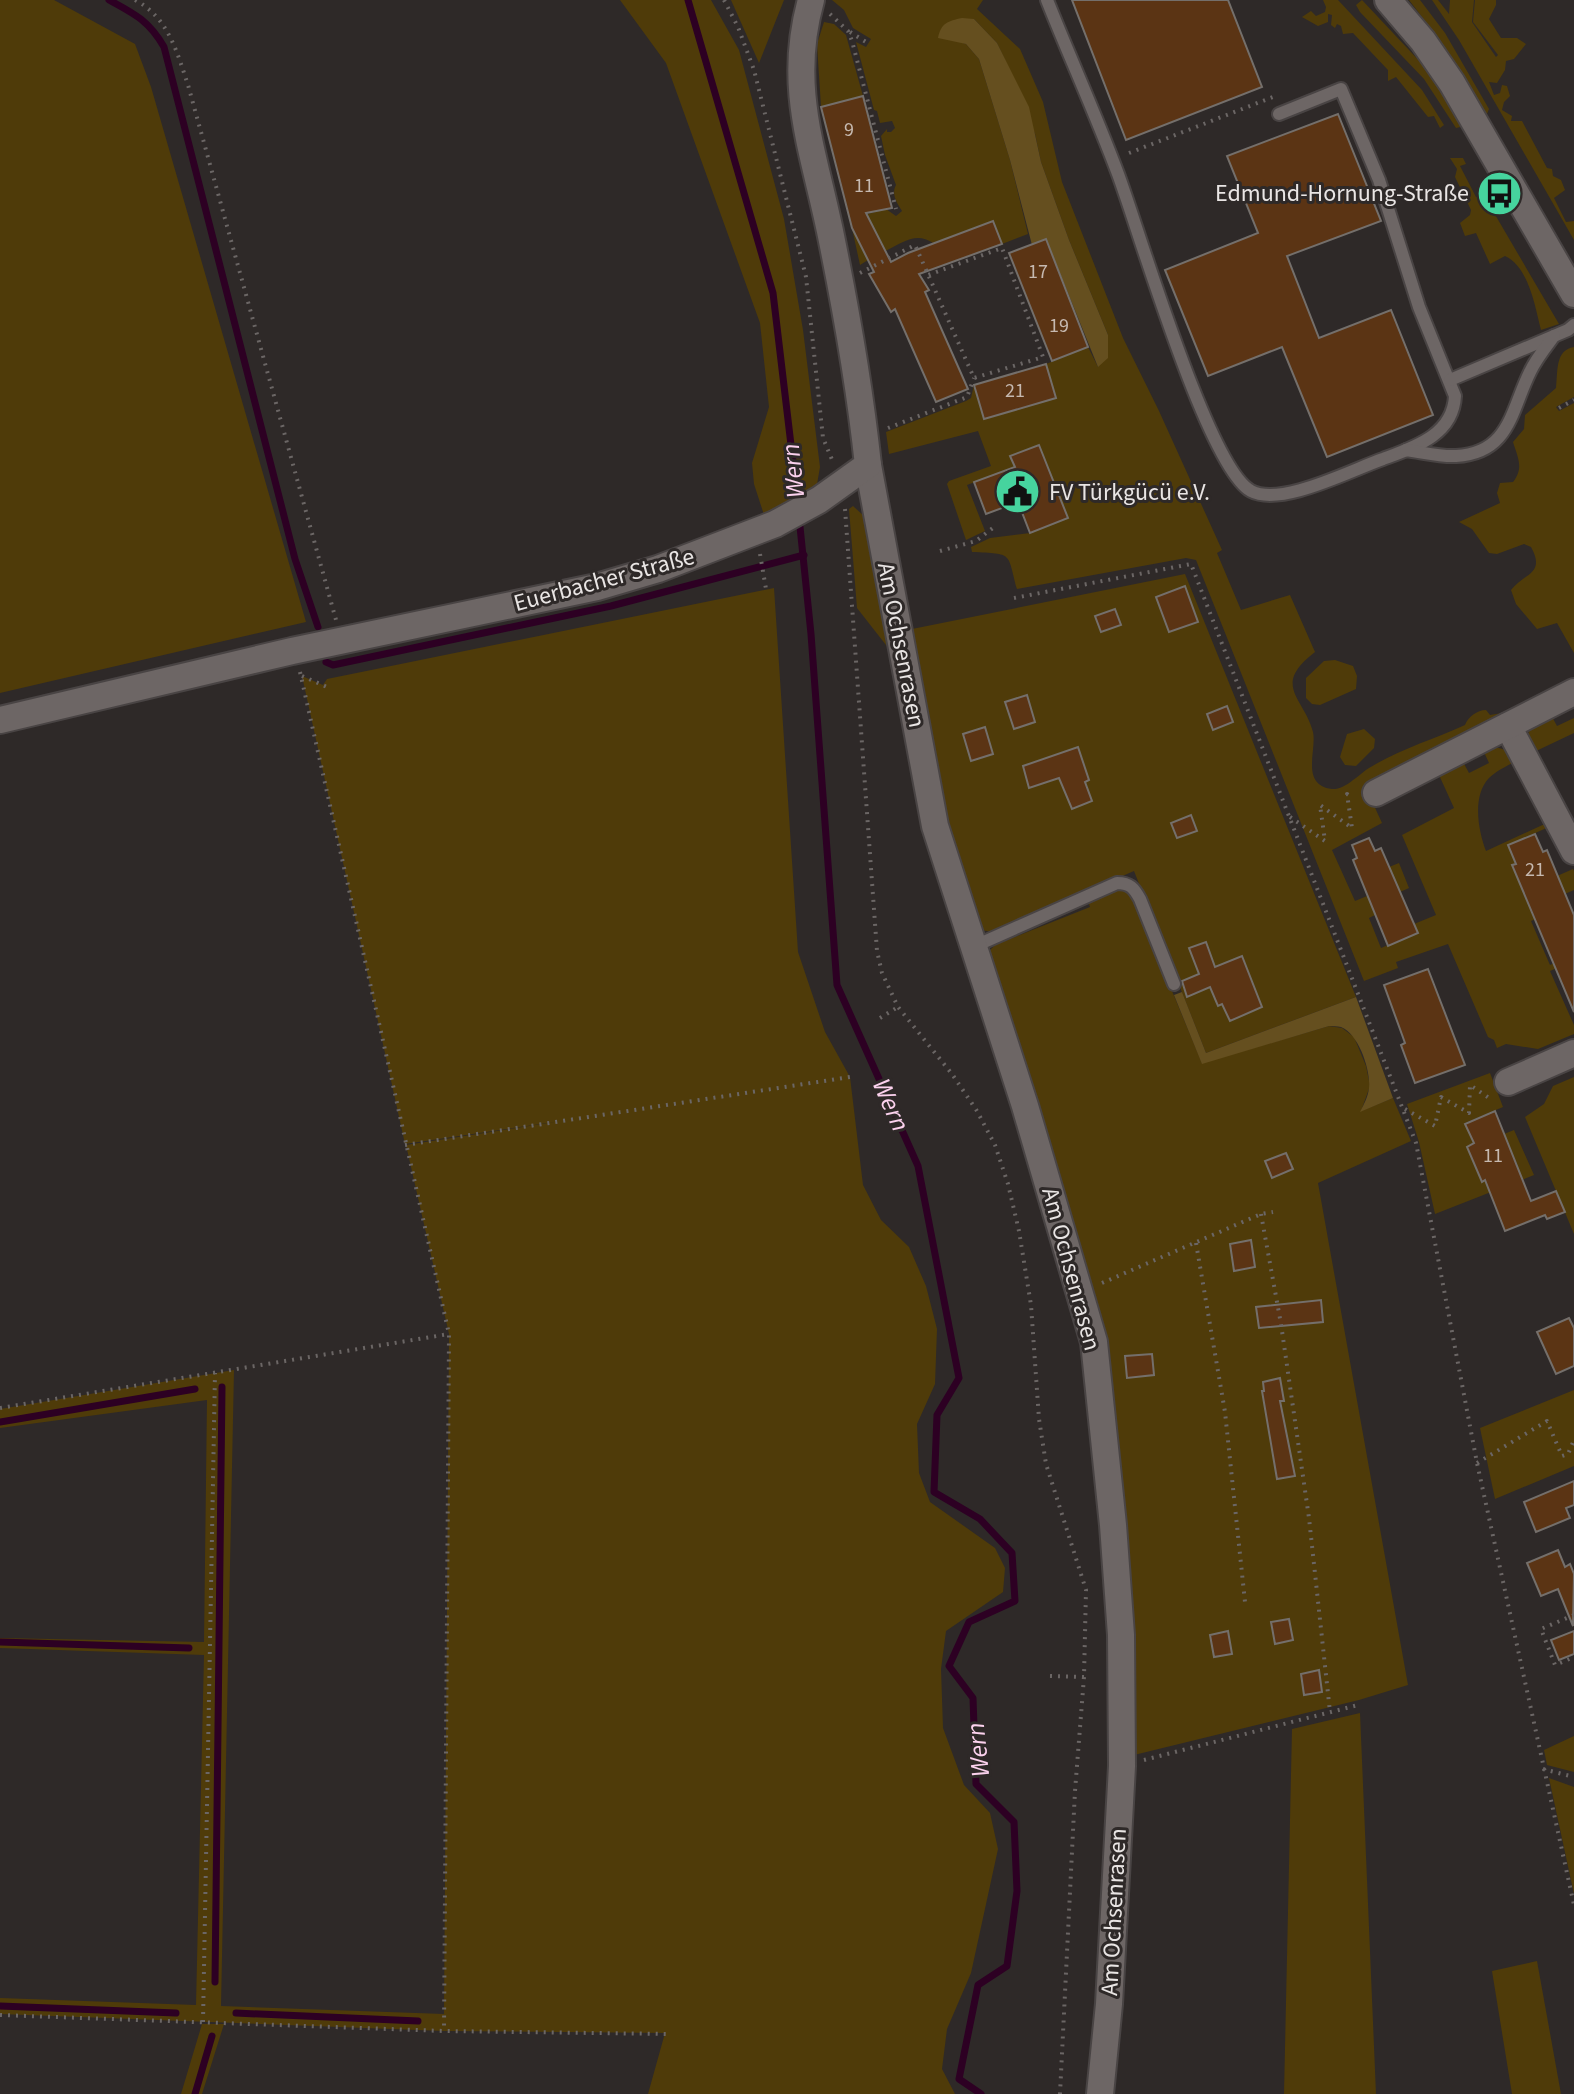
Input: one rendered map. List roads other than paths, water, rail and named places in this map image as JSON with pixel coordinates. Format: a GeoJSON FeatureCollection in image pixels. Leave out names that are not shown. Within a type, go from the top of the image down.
{"type":"FeatureCollection","features":[{"type":"Feature","properties":{"kind":"street"},"geometry":{"type":"LineString","coordinates":[[1388,0],[1423,41],[1452,83],[1574,294]]}},
{"type":"Feature","properties":{"kind":"street"},"geometry":{"type":"LineString","coordinates":[[811,1],[801,43],[799,77],[802,113],[840,282],[868,465]]}},
{"type":"Feature","properties":{"kind":"street","name":"Euerbacher Straße"},"geometry":{"type":"LineString","coordinates":[[0,720],[292,651],[597,587],[658,569],[775,524],[819,500],[868,465]]}},
{"type":"Feature","properties":{"kind":"street","name":"Am Ochsenrasen"},"geometry":{"type":"LineString","coordinates":[[868,465],[935,826],[975,946],[1094,1342],[1121,1635],[1122,1766],[1109,2004],[1100,2094]]}},
{"type":"Feature","properties":{"kind":"street"},"geometry":{"type":"LineString","coordinates":[[1367,796],[1574,692]]}},
{"type":"Feature","properties":{"kind":"street"},"geometry":{"type":"LineString","coordinates":[[1508,726],[1574,851]]}},
{"type":"Feature","properties":{"kind":"street"},"geometry":{"type":"LineString","coordinates":[[1508,1082],[1574,1053]]}},
{"type":"Feature","properties":{"kind":"lane"},"geometry":{"type":"LineString","coordinates":[[1047,0],[1112,160],[1190,384],[1222,455],[1241,484],[1265,496],[1281,495],[1406,450],[1437,434],[1454,411],[1455,396],[1419,307],[1379,180],[1341,89],[1279,114]]}},
{"type":"Feature","properties":{"kind":"lane"},"geometry":{"type":"LineString","coordinates":[[1450,380],[1574,325]]}},
{"type":"Feature","properties":{"kind":"lane"},"geometry":{"type":"LineString","coordinates":[[1406,450],[1459,456],[1482,450],[1499,438],[1515,414],[1536,360],[1554,336]]}},
{"type":"Feature","properties":{"kind":"lane"},"geometry":{"type":"LineString","coordinates":[[975,946],[1117,883],[1124,883],[1135,890],[1140,899],[1174,984]]}},
{"type":"Feature","properties":{"kind":"waterway"},"geometry":{"type":"LineString","coordinates":[[109,0],[141,19],[164,47],[295,559],[318,627]]}},
{"type":"Feature","properties":{"kind":"waterway","name":"Wern"},"geometry":{"type":"LineString","coordinates":[[688,0],[773,293],[798,504]]}},
{"type":"Feature","properties":{"kind":"waterway","name":"Wern"},"geometry":{"type":"LineString","coordinates":[[799,517],[811,634],[837,985],[918,1166],[959,1378],[937,1415],[934,1492],[980,1519],[1012,1553],[1015,1601],[969,1622],[949,1666],[973,1698],[976,1784],[1014,1822],[1017,1891],[1007,1966],[978,1985],[959,2079],[981,2094]]}},
{"type":"Feature","properties":{"kind":"waterway"},"geometry":{"type":"LineString","coordinates":[[326,662],[333,665],[611,606],[804,555]]}},
{"type":"Feature","properties":{"kind":"waterway"},"geometry":{"type":"LineString","coordinates":[[215,1982],[222,1387]]}},
{"type":"Feature","properties":{"kind":"waterway"},"geometry":{"type":"LineString","coordinates":[[0,1422],[195,1389]]}},
{"type":"Feature","properties":{"kind":"waterway"},"geometry":{"type":"LineString","coordinates":[[0,1642],[189,1648]]}},
{"type":"Feature","properties":{"kind":"waterway"},"geometry":{"type":"LineString","coordinates":[[0,2006],[176,2013]]}},
{"type":"Feature","properties":{"kind":"waterway"},"geometry":{"type":"LineString","coordinates":[[236,2013],[418,2021]]}},
{"type":"Feature","properties":{"kind":"waterway"},"geometry":{"type":"LineString","coordinates":[[195,2094],[212,2036]]}},
{"type":"Feature","properties":{"kind":"place","name":"Edmund-Hornung-Straße"},"geometry":{"type":"Point","coordinates":[1500,193]}},
{"type":"Feature","properties":{"kind":"place","name":"FV Türkgücü e.V."},"geometry":{"type":"Point","coordinates":[1018,492]}}]}
